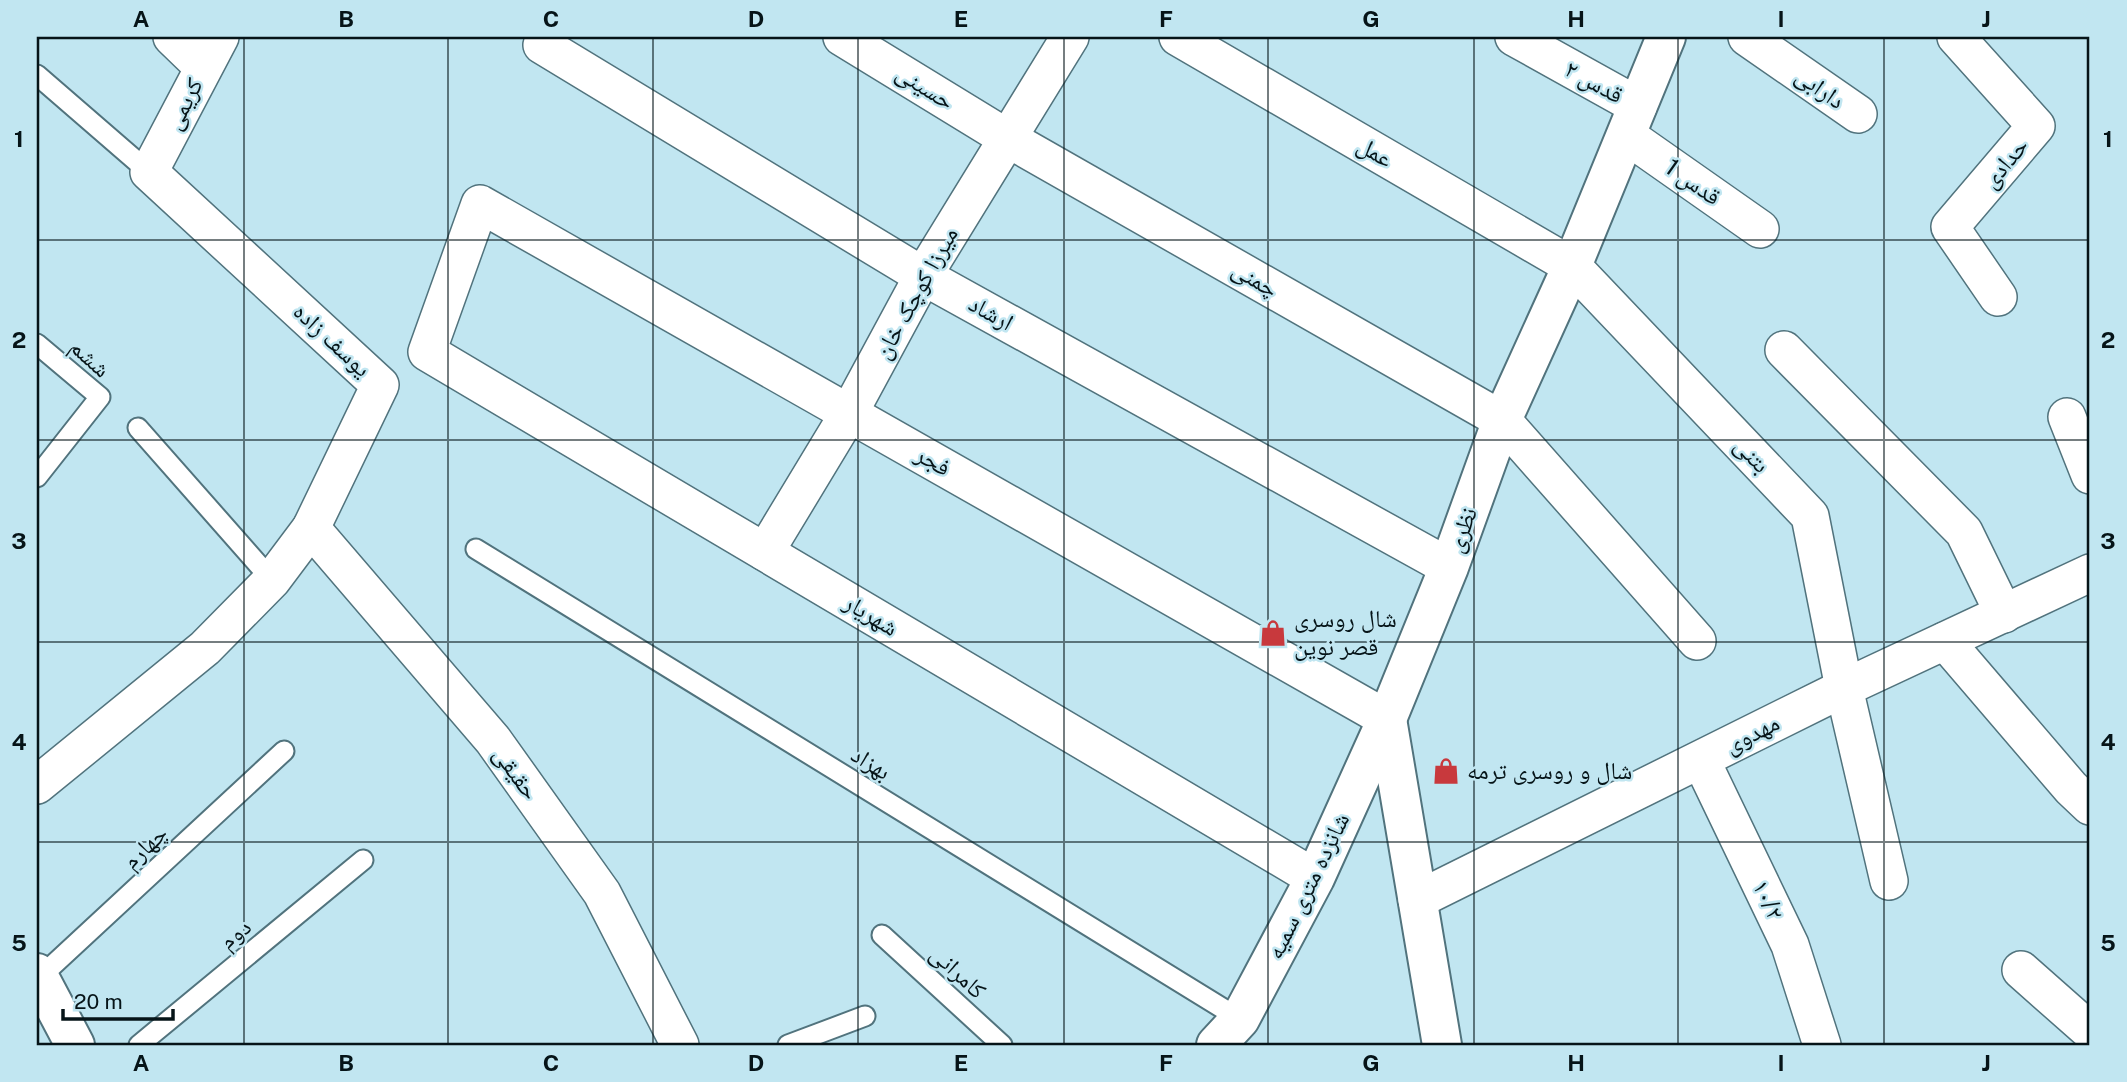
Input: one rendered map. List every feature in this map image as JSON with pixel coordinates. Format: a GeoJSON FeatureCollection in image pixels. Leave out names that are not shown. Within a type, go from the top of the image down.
{"type":"FeatureCollection","features":[{"type":"Feature","properties":{"kind":"street"},"geometry":{"type":"LineString","coordinates":[[172,37],[211,52]]}},
{"type":"Feature","properties":{"kind":"street","name":"حسینی"},"geometry":{"type":"LineString","coordinates":[[842,37],[1007,138]]}},
{"type":"Feature","properties":{"kind":"street","name":"میرزا کوچک خان"},"geometry":{"type":"LineString","coordinates":[[765,552],[849,413],[923,275],[1070,37]]}},
{"type":"Feature","properties":{"kind":"street","name":"عمل"},"geometry":{"type":"LineString","coordinates":[[1178,37],[1572,266]]}},
{"type":"Feature","properties":{"kind":"street","name":"قدس ۲"},"geometry":{"type":"LineString","coordinates":[[1514,37],[1632,120]]}},
{"type":"Feature","properties":{"kind":"street","name":"نظری"},"geometry":{"type":"LineString","coordinates":[[1387,719],[1449,567],[1502,420],[1572,266],[1666,37]]}},
{"type":"Feature","properties":{"kind":"street","name":"دارابی"},"geometry":{"type":"LineString","coordinates":[[1747,37],[1858,114]]}},
{"type":"Feature","properties":{"kind":"street","name":"حدادی"},"geometry":{"type":"LineString","coordinates":[[1956,37],[2036,126],[1950,227],[1998,297]]}},
{"type":"Feature","properties":{"kind":"street","name":"ارشاد"},"geometry":{"type":"LineString","coordinates":[[542,45],[923,275],[1449,567]]}},
{"type":"Feature","properties":{"kind":"street","name":"کریمی"},"geometry":{"type":"LineString","coordinates":[[149,172],[211,52]]}},
{"type":"Feature","properties":{"kind":"street","name":"قدس 1"},"geometry":{"type":"LineString","coordinates":[[1632,120],[1760,229]]}},
{"type":"Feature","properties":{"kind":"street","name":"چمنی"},"geometry":{"type":"LineString","coordinates":[[1007,138],[1502,420],[1697,641]]}},
{"type":"Feature","properties":{"kind":"street","name":"یوسف زاده"},"geometry":{"type":"LineString","coordinates":[[37,785],[205,648],[272,580],[311,528],[380,385],[149,172]]}},
{"type":"Feature","properties":{"kind":"street","name":"فجر"},"geometry":{"type":"LineString","coordinates":[[427,352],[480,204],[1387,719]]}},
{"type":"Feature","properties":{"kind":"street","name":"بتنی"},"geometry":{"type":"LineString","coordinates":[[1572,266],[1810,516],[1844,688],[1889,881]]}},
{"type":"Feature","properties":{"kind":"street"},"geometry":{"type":"LineString","coordinates":[[1784,351],[1964,532],[2004,614]]}},
{"type":"Feature","properties":{"kind":"street","name":"شهریار"},"geometry":{"type":"LineString","coordinates":[[427,352],[1315,878]]}},
{"type":"Feature","properties":{"kind":"street"},"geometry":{"type":"LineString","coordinates":[[2067,417],[2090,475]]}},
{"type":"Feature","properties":{"kind":"street","name":"حقیقی"},"geometry":{"type":"LineString","coordinates":[[311,528],[493,740],[602,893],[680,1045]]}},
{"type":"Feature","properties":{"kind":"street","name":"مهدوی"},"geometry":{"type":"LineString","coordinates":[[1418,900],[1844,688],[2090,573]]}},
{"type":"Feature","properties":{"kind":"street"},"geometry":{"type":"LineString","coordinates":[[1945,641],[2084,787]]}},
{"type":"Feature","properties":{"kind":"street"},"geometry":{"type":"LineString","coordinates":[[1387,719],[1442,1045]]}},
{"type":"Feature","properties":{"kind":"street","name":"شانزده متری سمیه"},"geometry":{"type":"LineString","coordinates":[[1228,1032],[1315,878],[1387,719]]}},
{"type":"Feature","properties":{"kind":"street","name":"۱۰/۲"},"geometry":{"type":"LineString","coordinates":[[1701,760],[1790,945],[1822,1045]]}},
{"type":"Feature","properties":{"kind":"street"},"geometry":{"type":"LineString","coordinates":[[2021,970],[2090,1031]]}},
{"type":"Feature","properties":{"kind":"street"},"geometry":{"type":"LineString","coordinates":[[38,975],[75,1045]]}},
{"type":"Feature","properties":{"kind":"lane"},"geometry":{"type":"LineString","coordinates":[[37,75],[149,172]]}},
{"type":"Feature","properties":{"kind":"lane","name":"ششم"},"geometry":{"type":"LineString","coordinates":[[37,344],[100,397],[37,477]]}},
{"type":"Feature","properties":{"kind":"lane"},"geometry":{"type":"LineString","coordinates":[[138,428],[272,580]]}},
{"type":"Feature","properties":{"kind":"lane","name":"بهزاد"},"geometry":{"type":"LineString","coordinates":[[476,549],[1228,1032]]}},
{"type":"Feature","properties":{"kind":"lane","name":"چهارم"},"geometry":{"type":"LineString","coordinates":[[38,975],[284,751]]}},
{"type":"Feature","properties":{"kind":"lane","name":"دوم"},"geometry":{"type":"LineString","coordinates":[[139,1045],[363,860]]}},
{"type":"Feature","properties":{"kind":"lane","name":"کامرانی"},"geometry":{"type":"LineString","coordinates":[[881,935],[1002,1045]]}},
{"type":"Feature","properties":{"kind":"lane"},"geometry":{"type":"LineString","coordinates":[[788,1045],[866,1016]]}},
{"type":"Feature","properties":{"kind":"place","name":"شال روسری قصر نوین"},"geometry":{"type":"Point","coordinates":[1273,633]}},
{"type":"Feature","properties":{"kind":"place","name":"شال و روسری ترمه"},"geometry":{"type":"Point","coordinates":[1446,771]}}]}
